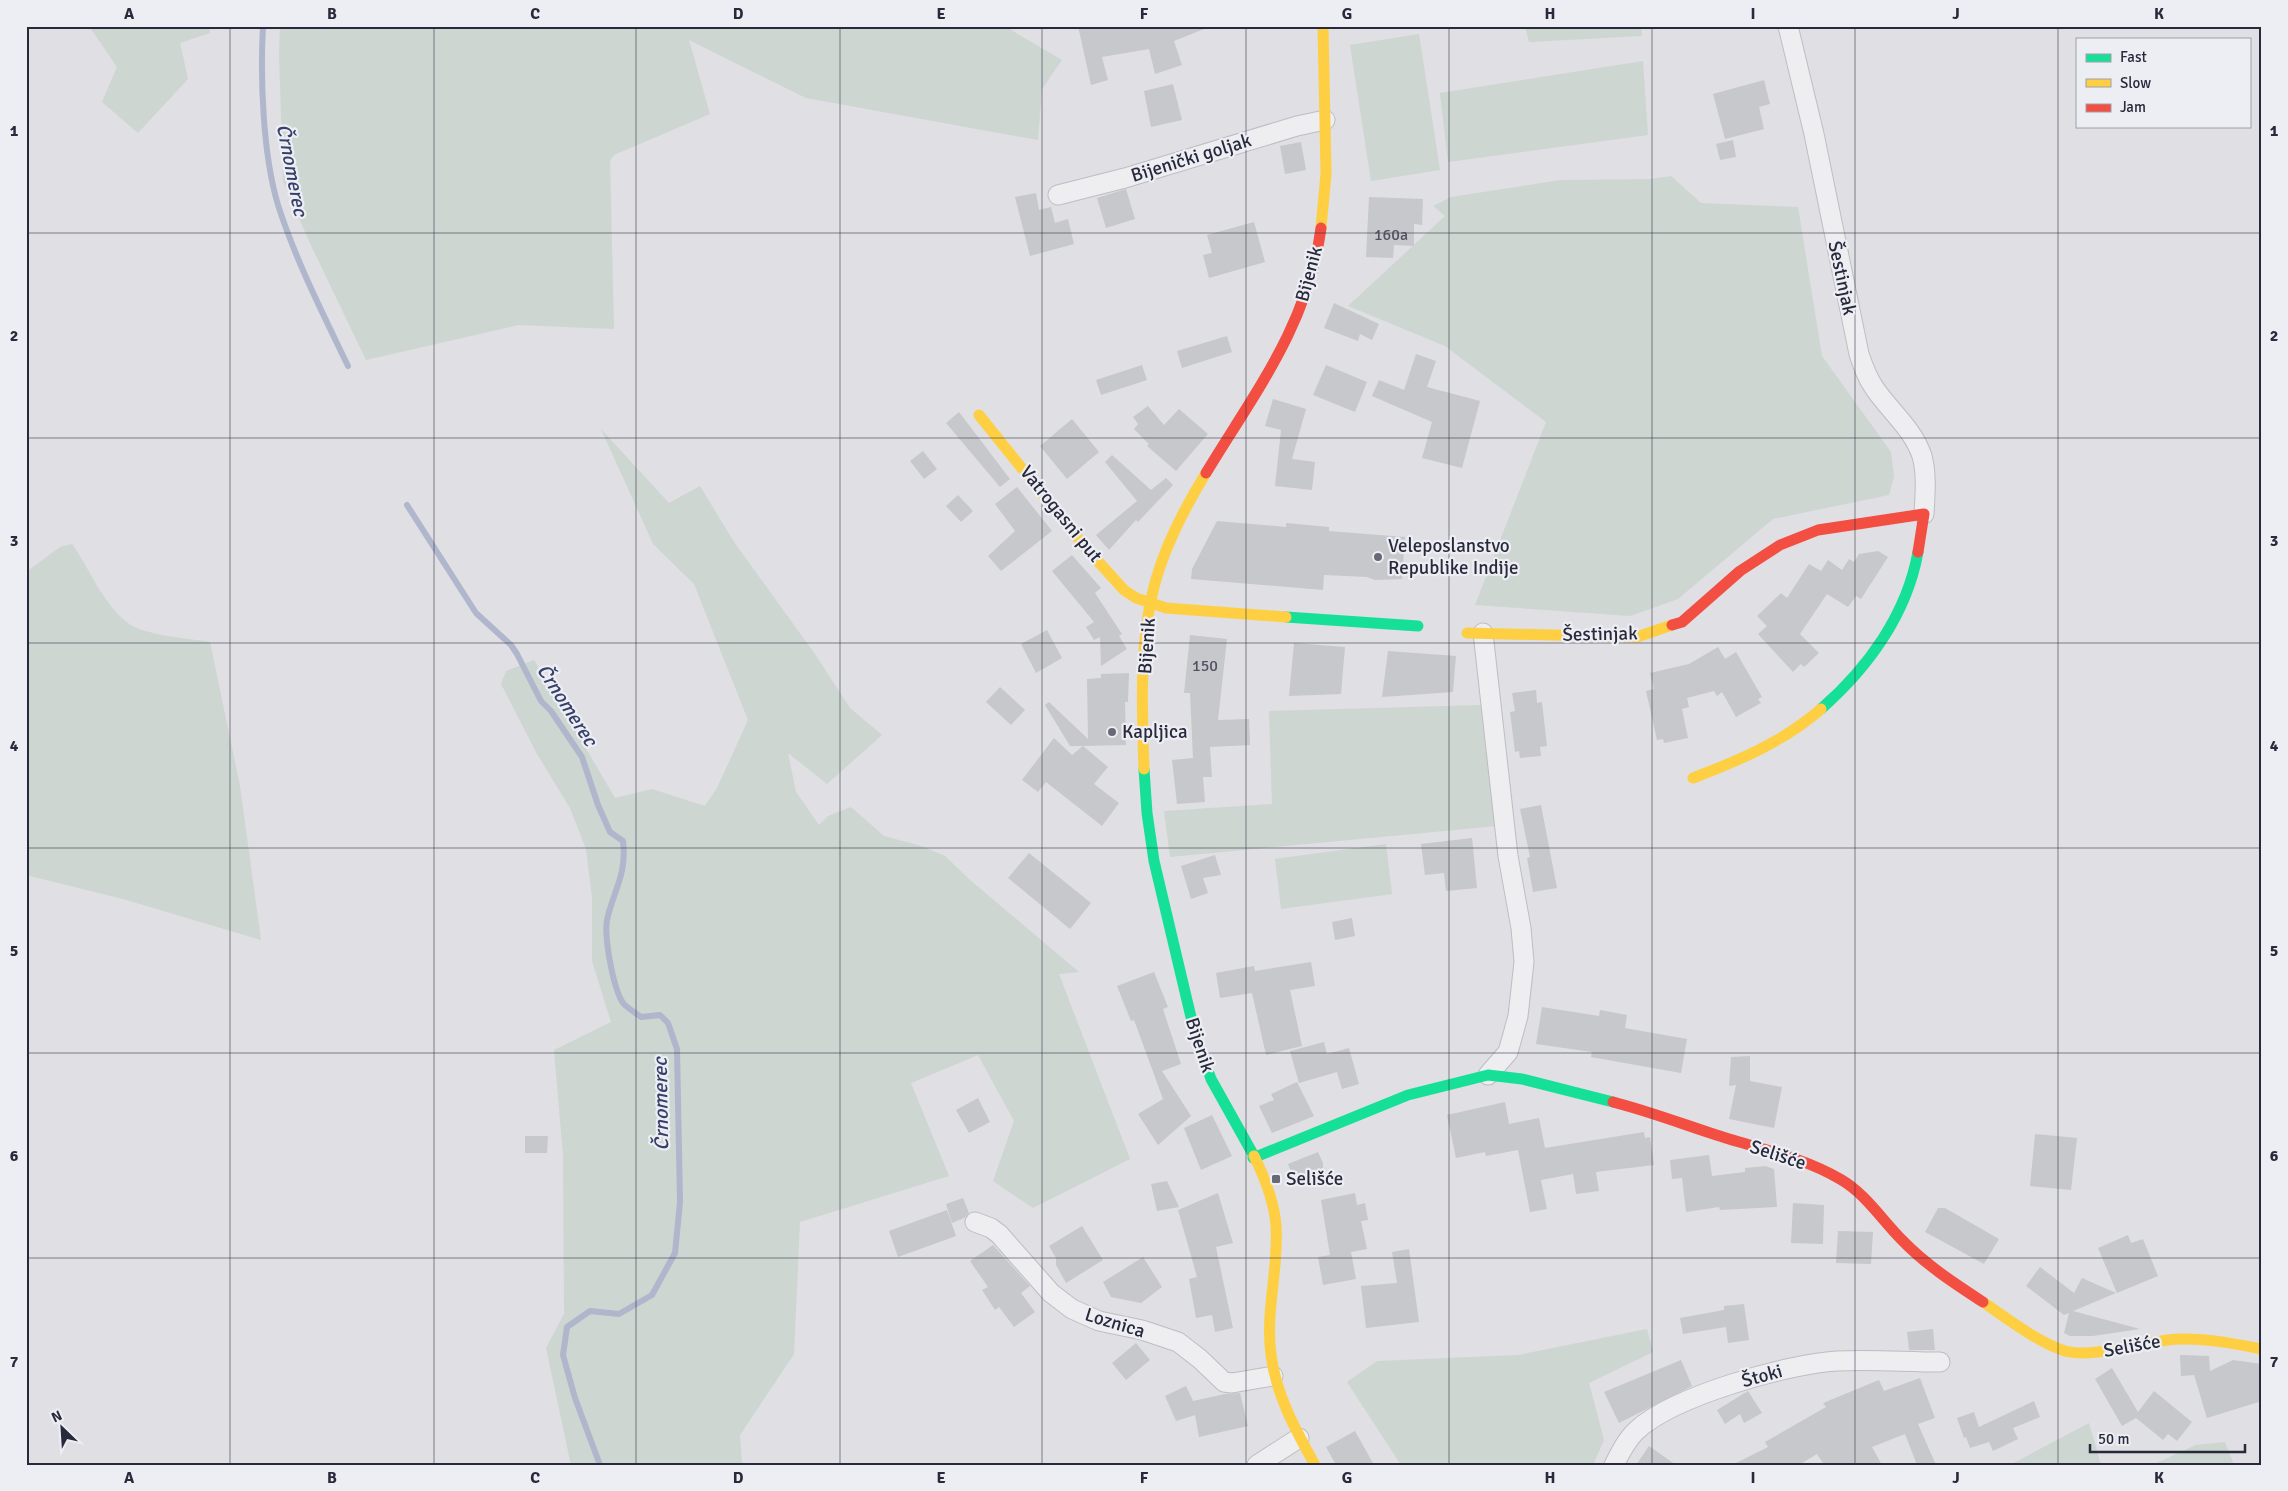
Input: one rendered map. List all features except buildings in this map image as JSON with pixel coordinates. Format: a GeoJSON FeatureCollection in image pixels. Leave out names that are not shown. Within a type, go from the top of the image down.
{"type":"FeatureCollection","features":[{"type":"Feature","properties":{"kind":"street","name":"Bijenik"},"geometry":{"type":"LineString","coordinates":[[1314,1465],[1299,1438],[1273,1376],[1269,1358],[1269,1316],[1277,1254],[1277,1226],[1269,1192],[1211,1079],[1198,1046],[1187,1005],[1149,832],[1144,779],[1144,685],[1145,644],[1150,604],[1158,571],[1188,504],[1288,338],[1310,286],[1325,195],[1323,26]]}},
{"type":"Feature","properties":{"kind":"street","name":"Šestinjak"},"geometry":{"type":"LineString","coordinates":[[1692,778],[1734,762],[1780,740],[1824,706],[1861,668],[1890,626],[1905,594],[1916,560],[1924,514],[1926,479],[1922,456],[1914,438],[1873,387],[1865,372],[1859,354],[1814,134],[1788,26]]}},
{"type":"Feature","properties":{"kind":"street","name":"Bijenički goljak"},"geometry":{"type":"LineString","coordinates":[[1058,195],[1134,176],[1297,126],[1325,120]]}},
{"type":"Feature","properties":{"kind":"street","name":"Vatrogasni put"},"geometry":{"type":"LineString","coordinates":[[979,415],[1110,576],[1124,590],[1150,604]]}},
{"type":"Feature","properties":{"kind":"street","name":"Šestinjak"},"geometry":{"type":"LineString","coordinates":[[1488,1075],[1508,1052],[1518,1016],[1524,962],[1521,928],[1508,856],[1475,633],[1637,637],[1682,622],[1740,571],[1780,545],[1818,530],[1924,514]]}},
{"type":"Feature","properties":{"kind":"street","name":"Bijenik"},"geometry":{"type":"LineString","coordinates":[[1150,604],[1166,608],[1418,626]]}},
{"type":"Feature","properties":{"kind":"street","name":"Selišće"},"geometry":{"type":"LineString","coordinates":[[1253,1158],[1408,1094],[1488,1075],[1522,1079],[1648,1110],[1679,1123],[1777,1153],[1825,1171],[1853,1187],[1929,1266],[2039,1340],[2066,1351],[2094,1352],[2178,1339],[2218,1341],[2262,1349]]}},
{"type":"Feature","properties":{"kind":"street","name":"Loznica"},"geometry":{"type":"LineString","coordinates":[[975,1222],[991,1228],[999,1234],[1051,1292],[1072,1309],[1099,1321],[1142,1330],[1178,1342],[1200,1359],[1224,1382],[1232,1383],[1273,1376]]}},
{"type":"Feature","properties":{"kind":"street","name":"Štoki"},"geometry":{"type":"LineString","coordinates":[[1614,1465],[1629,1439],[1646,1423],[1687,1401],[1736,1383],[1788,1368],[1837,1361],[1940,1362]]}},
{"type":"Feature","properties":{"kind":"street"},"geometry":{"type":"LineString","coordinates":[[1257,1465],[1299,1438]]}},
{"type":"Feature","properties":{"kind":"shaded area"},"geometry":{"type":"Polygon","coordinates":[[[89,26],[209,26],[210,33],[180,43],[188,79],[138,133],[102,102],[117,67],[89,26]]]}},
{"type":"Feature","properties":{"kind":"shaded area"},"geometry":{"type":"Polygon","coordinates":[[[280,26],[1010,26],[1011,30],[1062,60],[1042,89],[1038,140],[806,98],[689,40],[710,114],[614,155],[610,161],[614,329],[519,325],[366,360],[308,239],[283,181],[279,53],[280,26]]]}},
{"type":"Feature","properties":{"kind":"shaded area"},"geometry":{"type":"Polygon","coordinates":[[[1525,26],[1641,26],[1642,36],[1529,42],[1525,26]]]}},
{"type":"Feature","properties":{"kind":"shaded area"},"geometry":{"type":"Polygon","coordinates":[[[1419,34],[1440,170],[1371,181],[1350,45],[1419,34]]]}},
{"type":"Feature","properties":{"kind":"shaded area"},"geometry":{"type":"Polygon","coordinates":[[[1643,61],[1648,135],[1448,162],[1440,93],[1643,61]]]}},
{"type":"Feature","properties":{"kind":"shaded area"},"geometry":{"type":"Polygon","coordinates":[[[1671,176],[1701,203],[1798,207],[1822,356],[1891,452],[1894,476],[1889,495],[1773,519],[1678,599],[1630,616],[1475,605],[1546,422],[1445,346],[1348,306],[1445,216],[1433,206],[1451,197],[1561,180],[1651,179],[1671,176]]]}},
{"type":"Feature","properties":{"kind":"shaded area"},"geometry":{"type":"Polygon","coordinates":[[[601,429],[669,503],[700,486],[734,542],[815,654],[850,708],[882,735],[827,784],[788,753],[796,792],[819,825],[828,816],[851,807],[884,836],[921,846],[945,856],[970,880],[1079,972],[1059,974],[1130,1159],[1033,1208],[993,1181],[1014,1121],[978,1055],[911,1083],[949,1176],[800,1222],[794,1354],[740,1435],[742,1465],[571,1465],[546,1348],[564,1314],[563,1155],[554,1050],[611,1022],[592,961],[592,898],[586,849],[570,808],[537,754],[501,684],[506,671],[534,660],[615,798],[652,789],[705,806],[717,788],[748,720],[694,584],[653,544],[601,429]]]}},
{"type":"Feature","properties":{"kind":"shaded area"},"geometry":{"type":"Polygon","coordinates":[[[72,544],[111,606],[128,623],[156,634],[210,642],[240,786],[261,940],[123,899],[26,875],[26,572],[60,547],[72,544]]]}},
{"type":"Feature","properties":{"kind":"shaded area"},"geometry":{"type":"Polygon","coordinates":[[[1481,705],[1497,826],[1170,857],[1164,811],[1272,804],[1269,711],[1481,705]]]}},
{"type":"Feature","properties":{"kind":"shaded area"},"geometry":{"type":"Polygon","coordinates":[[[1386,844],[1392,894],[1281,909],[1275,859],[1386,844]]]}},
{"type":"Feature","properties":{"kind":"shaded area"},"geometry":{"type":"Polygon","coordinates":[[[1647,1329],[1653,1352],[1589,1383],[1604,1440],[1593,1465],[1401,1465],[1347,1382],[1377,1361],[1518,1355],[1647,1329]]]}},
{"type":"Feature","properties":{"kind":"shaded area"},"geometry":{"type":"Polygon","coordinates":[[[2089,1423],[2101,1465],[2010,1465],[2089,1423]]]}},
{"type":"Feature","properties":{"kind":"shaded area"},"geometry":{"type":"Polygon","coordinates":[[[2225,1442],[2234,1465],[2152,1465],[2196,1445],[2225,1442]]]}},
{"type":"Feature","properties":{"kind":"waterway","name":"Črnomerec"},"geometry":{"type":"LineString","coordinates":[[263,26],[262,93],[266,140],[273,185],[285,226],[301,267],[348,366]]}},
{"type":"Feature","properties":{"kind":"waterway","name":"Črnomerec"},"geometry":{"type":"LineString","coordinates":[[407,505],[476,613],[511,645],[541,701],[551,711],[582,757],[598,805],[610,832],[623,841],[622,873],[606,928],[610,962],[619,996],[623,1003],[641,1017],[660,1015],[668,1023],[677,1049],[680,1202],[675,1253],[652,1295],[619,1314],[590,1311],[567,1327],[563,1355],[575,1398],[600,1465]]}},
{"type":"Feature","properties":{"kind":"traffic: fast"},"geometry":{"type":"LineString","coordinates":[[1821,709],[1854,676],[1883,638],[1905,597],[1913,575],[1918,552]]}},
{"type":"Feature","properties":{"kind":"traffic: fast"},"geometry":{"type":"LineString","coordinates":[[1286,617],[1418,626]]}},
{"type":"Feature","properties":{"kind":"traffic: fast"},"geometry":{"type":"LineString","coordinates":[[1144,769],[1147,813],[1154,861],[1195,1034],[1211,1079],[1254,1156]]}},
{"type":"Feature","properties":{"kind":"traffic: fast"},"geometry":{"type":"LineString","coordinates":[[1253,1158],[1408,1095],[1488,1075],[1522,1079],[1613,1102]]}},
{"type":"Feature","properties":{"kind":"traffic: slow"},"geometry":{"type":"LineString","coordinates":[[1321,228],[1326,174],[1323,26]]}},
{"type":"Feature","properties":{"kind":"traffic: slow"},"geometry":{"type":"LineString","coordinates":[[979,415],[1085,547],[1124,590],[1136,598],[1166,608],[1286,617]]}},
{"type":"Feature","properties":{"kind":"traffic: slow"},"geometry":{"type":"LineString","coordinates":[[1144,769],[1143,678],[1149,609],[1163,557],[1190,500],[1206,473]]}},
{"type":"Feature","properties":{"kind":"traffic: slow"},"geometry":{"type":"LineString","coordinates":[[1467,633],[1637,637],[1672,625]]}},
{"type":"Feature","properties":{"kind":"traffic: slow"},"geometry":{"type":"LineString","coordinates":[[1693,778],[1776,741],[1807,721],[1821,709]]}},
{"type":"Feature","properties":{"kind":"traffic: slow"},"geometry":{"type":"LineString","coordinates":[[1254,1156],[1268,1190],[1276,1225],[1276,1258],[1270,1323],[1271,1355],[1282,1398],[1315,1465]]}},
{"type":"Feature","properties":{"kind":"traffic: slow"},"geometry":{"type":"LineString","coordinates":[[1983,1302],[2044,1342],[2065,1351],[2091,1353],[2179,1339],[2210,1340],[2262,1349]]}},
{"type":"Feature","properties":{"kind":"traffic: jam"},"geometry":{"type":"LineString","coordinates":[[1206,473],[1260,385],[1292,327],[1314,263],[1321,228]]}},
{"type":"Feature","properties":{"kind":"traffic: jam"},"geometry":{"type":"LineString","coordinates":[[1672,625],[1682,622],[1740,571],[1780,545],[1818,530],[1924,514],[1918,552]]}},
{"type":"Feature","properties":{"kind":"traffic: jam"},"geometry":{"type":"LineString","coordinates":[[1613,1102],[1786,1156],[1814,1166],[1840,1179],[1865,1199],[1921,1258],[1983,1302]]}},
{"type":"Feature","properties":{"kind":"place","name":"Veleposlanstvo Republike Indije"},"geometry":{"type":"Point","coordinates":[1378,557]}},
{"type":"Feature","properties":{"kind":"place","name":"Kapljica"},"geometry":{"type":"Point","coordinates":[1112,732]}},
{"type":"Feature","properties":{"kind":"place","name":"Selišće"},"geometry":{"type":"Point","coordinates":[1276,1179]}}]}
